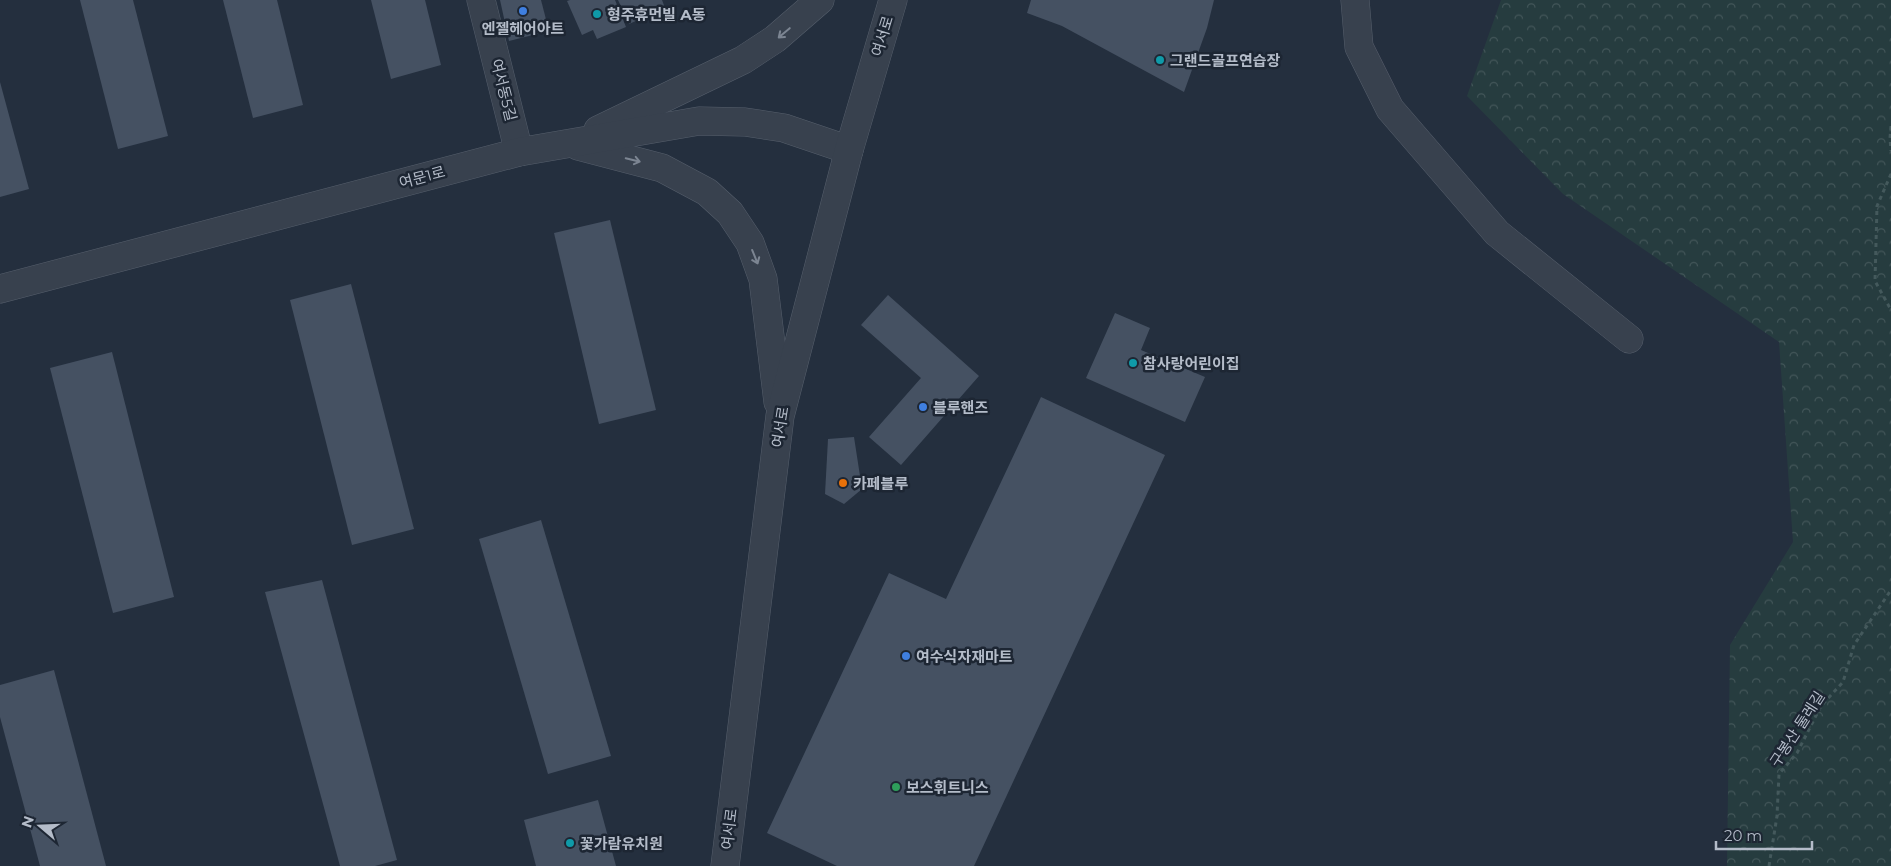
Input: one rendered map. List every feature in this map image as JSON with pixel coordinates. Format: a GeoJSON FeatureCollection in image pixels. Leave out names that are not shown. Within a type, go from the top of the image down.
{"type":"FeatureCollection","features":[{"type":"Feature","properties":{"kind":"street","name":"여서동5길"},"geometry":{"type":"LineString","coordinates":[[481,0],[519,152]]}},
{"type":"Feature","properties":{"kind":"street"},"geometry":{"type":"LineString","coordinates":[[569,144],[743,60],[776,39],[820,0]]}},
{"type":"Feature","properties":{"kind":"street","name":"여서로"},"geometry":{"type":"LineString","coordinates":[[725,866],[780,416],[849,150],[893,0]]}},
{"type":"Feature","properties":{"kind":"street"},"geometry":{"type":"LineString","coordinates":[[1356,0],[1359,47],[1390,109],[1497,233],[1629,339]]}},
{"type":"Feature","properties":{"kind":"street","name":"여문1로"},"geometry":{"type":"LineString","coordinates":[[0,290],[519,152],[700,121],[745,122],[784,128],[849,150]]}},
{"type":"Feature","properties":{"kind":"street"},"geometry":{"type":"LineString","coordinates":[[569,144],[662,168],[707,192],[730,213],[750,243],[763,279],[780,416]]}},
{"type":"Feature","properties":{"kind":"path"},"geometry":{"type":"LineString","coordinates":[[1891,126],[1891,151]]}},
{"type":"Feature","properties":{"kind":"path"},"geometry":{"type":"LineString","coordinates":[[1891,174],[1877,206],[1874,282],[1891,310]]}},
{"type":"Feature","properties":{"kind":"path","name":"구봉산 둘레길"},"geometry":{"type":"LineString","coordinates":[[1769,866],[1777,816],[1779,774],[1797,752],[1821,706],[1843,682],[1854,645],[1891,590]]}},
{"type":"Feature","properties":{"kind":"green space"},"geometry":{"type":"Polygon","coordinates":[[[1501,0],[1891,0],[1891,866],[1727,866],[1730,645],[1793,542],[1779,342],[1563,194],[1467,96],[1501,0]]]}},
{"type":"Feature","properties":{"kind":"building"},"geometry":{"type":"Polygon","coordinates":[[[80,0],[133,0],[168,136],[118,149],[80,0]]]}},
{"type":"Feature","properties":{"kind":"building"},"geometry":{"type":"Polygon","coordinates":[[[223,0],[277,0],[303,105],[253,118],[223,0]]]}},
{"type":"Feature","properties":{"kind":"building"},"geometry":{"type":"Polygon","coordinates":[[[371,0],[425,0],[441,65],[391,79],[371,0]]]}},
{"type":"Feature","properties":{"kind":"building"},"geometry":{"type":"Polygon","coordinates":[[[500,0],[541,0],[549,31],[509,41],[500,0]]]}},
{"type":"Feature","properties":{"kind":"building","name":"형주휴먼빌 A동"},"geometry":{"type":"Polygon","coordinates":[[[615,0],[626,27],[597,39],[593,30],[582,35],[567,1],[615,0]]]}},
{"type":"Feature","properties":{"kind":"building"},"geometry":{"type":"Polygon","coordinates":[[[618,0],[662,0],[665,8],[629,24],[618,0]]]}},
{"type":"Feature","properties":{"kind":"building","name":"그랜드골프연습장"},"geometry":{"type":"Polygon","coordinates":[[[1031,0],[1214,0],[1207,28],[1184,92],[1062,26],[1027,13],[1031,0]]]}},
{"type":"Feature","properties":{"kind":"building"},"geometry":{"type":"Polygon","coordinates":[[[0,82],[29,189],[0,197],[0,82]]]}},
{"type":"Feature","properties":{"kind":"building"},"geometry":{"type":"Polygon","coordinates":[[[610,220],[656,410],[599,424],[554,233],[610,220]]]}},
{"type":"Feature","properties":{"kind":"building"},"geometry":{"type":"Polygon","coordinates":[[[351,284],[414,529],[352,545],[290,300],[351,284]]]}},
{"type":"Feature","properties":{"kind":"building","name":"블루핸즈"},"geometry":{"type":"Polygon","coordinates":[[[888,295],[979,376],[901,465],[869,437],[921,378],[861,325],[888,295]]]}},
{"type":"Feature","properties":{"kind":"building","name":"참사랑어린이집"},"geometry":{"type":"Polygon","coordinates":[[[1115,313],[1150,328],[1141,350],[1205,377],[1185,422],[1086,378],[1115,313]]]}},
{"type":"Feature","properties":{"kind":"building"},"geometry":{"type":"Polygon","coordinates":[[[112,352],[174,597],[113,613],[50,368],[112,352]]]}},
{"type":"Feature","properties":{"kind":"building"},"geometry":{"type":"Polygon","coordinates":[[[1041,397],[1165,455],[974,866],[837,866],[767,833],[889,573],[946,599],[1041,397]]]}},
{"type":"Feature","properties":{"kind":"building"},"geometry":{"type":"Polygon","coordinates":[[[854,437],[862,489],[844,504],[825,494],[828,439],[854,437]]]}},
{"type":"Feature","properties":{"kind":"building"},"geometry":{"type":"Polygon","coordinates":[[[541,520],[611,756],[548,774],[479,539],[541,520]]]}},
{"type":"Feature","properties":{"kind":"building"},"geometry":{"type":"Polygon","coordinates":[[[322,580],[397,860],[375,866],[340,866],[265,592],[322,580]]]}},
{"type":"Feature","properties":{"kind":"building"},"geometry":{"type":"Polygon","coordinates":[[[54,670],[106,866],[40,866],[0,717],[0,685],[54,670]]]}},
{"type":"Feature","properties":{"kind":"building","name":"꽃가람유치원"},"geometry":{"type":"Polygon","coordinates":[[[598,800],[616,866],[536,866],[524,820],[598,800]]]}},
{"type":"Feature","properties":{"kind":"place","name":"엔젤헤어아트"},"geometry":{"type":"Point","coordinates":[523,11]}},
{"type":"Feature","properties":{"kind":"place","name":"형주휴먼빌 A동"},"geometry":{"type":"Point","coordinates":[597,14]}},
{"type":"Feature","properties":{"kind":"place","name":"그랜드골프연습장"},"geometry":{"type":"Point","coordinates":[1160,60]}},
{"type":"Feature","properties":{"kind":"place","name":"참사랑어린이집"},"geometry":{"type":"Point","coordinates":[1133,363]}},
{"type":"Feature","properties":{"kind":"place","name":"블루핸즈"},"geometry":{"type":"Point","coordinates":[923,407]}},
{"type":"Feature","properties":{"kind":"place","name":"카페블루"},"geometry":{"type":"Point","coordinates":[843,483]}},
{"type":"Feature","properties":{"kind":"place","name":"여수식자재마트"},"geometry":{"type":"Point","coordinates":[906,656]}},
{"type":"Feature","properties":{"kind":"place","name":"보스휘트니스"},"geometry":{"type":"Point","coordinates":[896,787]}},
{"type":"Feature","properties":{"kind":"place","name":"꽃가람유치원"},"geometry":{"type":"Point","coordinates":[570,843]}}]}
